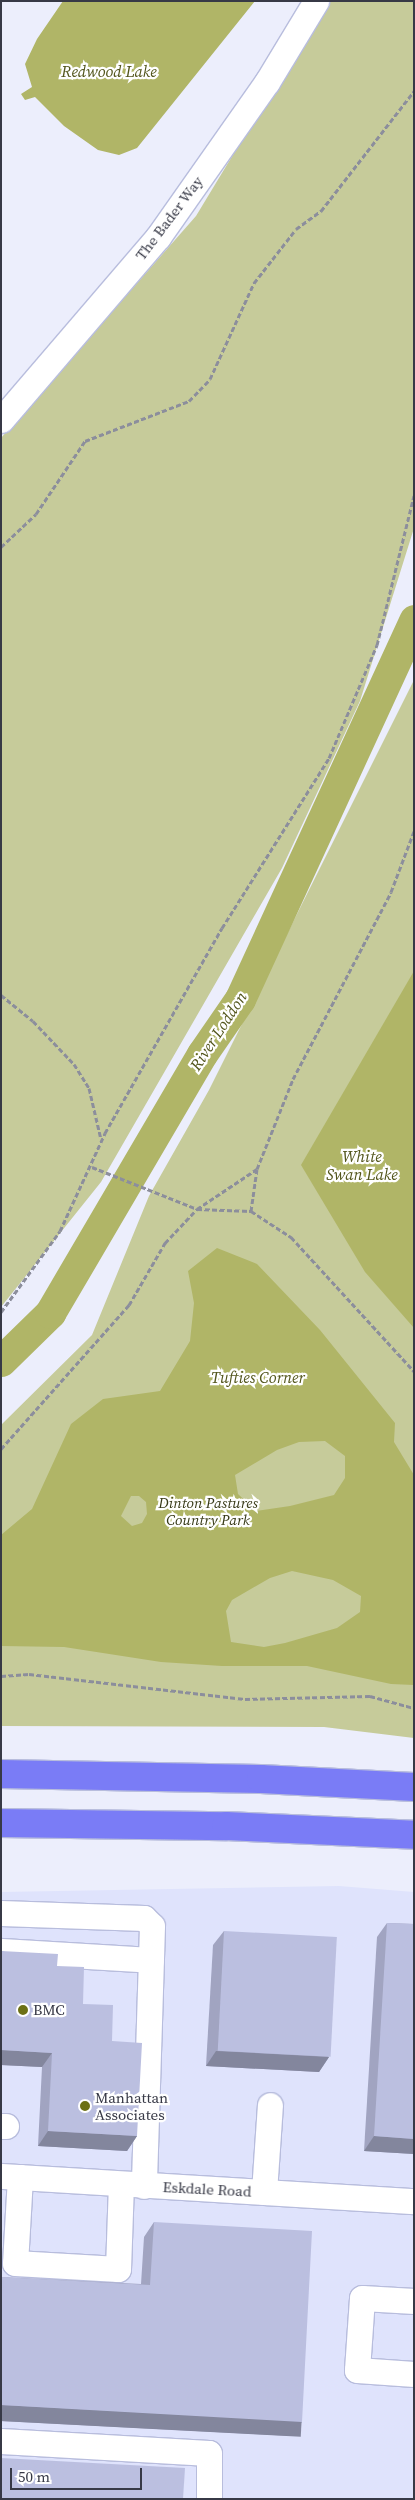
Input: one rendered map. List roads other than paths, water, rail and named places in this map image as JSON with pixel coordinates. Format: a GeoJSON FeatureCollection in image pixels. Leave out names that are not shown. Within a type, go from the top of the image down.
{"type":"FeatureCollection","features":[{"type":"Feature","properties":{"kind":"highway"},"geometry":{"type":"LineString","coordinates":[[1,1774],[261,1779],[414,1787]]}},
{"type":"Feature","properties":{"kind":"highway"},"geometry":{"type":"LineString","coordinates":[[1,1823],[226,1826],[414,1835]]}},
{"type":"Feature","properties":{"kind":"street","name":"The Bader Way"},"geometry":{"type":"LineString","coordinates":[[1,420],[158,237],[267,82],[316,1]]}},
{"type":"Feature","properties":{"kind":"street"},"geometry":{"type":"LineString","coordinates":[[1,1913],[144,1918],[152,1926],[149,2003],[133,2185],[118,2269],[15,2263],[11,2177]]}},
{"type":"Feature","properties":{"kind":"street"},"geometry":{"type":"LineString","coordinates":[[1,1951],[151,1960]]}},
{"type":"Feature","properties":{"kind":"street"},"geometry":{"type":"LineString","coordinates":[[264,2192],[270,2105]]}},
{"type":"Feature","properties":{"kind":"street","name":"Eskdale Road"},"geometry":{"type":"LineString","coordinates":[[11,2177],[414,2201]]}},
{"type":"Feature","properties":{"kind":"street"},"geometry":{"type":"LineString","coordinates":[[414,2300],[362,2298],[357,2370],[414,2374]]}},
{"type":"Feature","properties":{"kind":"street"},"geometry":{"type":"LineString","coordinates":[[1,2441],[209,2453],[209,2499]]}},
{"type":"Feature","properties":{"kind":"water","name":"Redwood Lake"},"geometry":{"type":"Polygon","coordinates":[[[63,1],[255,1],[137,148],[119,155],[98,150],[64,126],[35,97],[25,100],[21,94],[32,87],[25,64],[37,39],[63,1]]]}},
{"type":"Feature","properties":{"kind":"water","name":"White Swan Lake"},"geometry":{"type":"Polygon","coordinates":[[[414,971],[414,1328],[365,1272],[301,1165],[414,971]]]}},
{"type":"Feature","properties":{"kind":"water","name":"Tufties Corner"},"geometry":{"type":"Polygon","coordinates":[[[217,1248],[257,1264],[320,1330],[395,1423],[394,1442],[414,1475],[414,1685],[391,1684],[307,1666],[222,1666],[161,1662],[64,1647],[1,1646],[1,1535],[32,1509],[71,1424],[103,1399],[160,1391],[190,1341],[194,1303],[188,1271],[217,1248]],[[325,1441],[299,1442],[277,1450],[235,1475],[238,1494],[256,1511],[290,1506],[334,1495],[345,1478],[345,1456],[325,1441]],[[131,1496],[121,1516],[132,1526],[142,1523],[147,1514],[146,1502],[139,1496],[131,1496]],[[292,1571],[270,1578],[232,1600],[226,1611],[231,1642],[264,1647],[285,1643],[337,1628],[360,1612],[361,1596],[333,1580],[292,1571]]]}},
{"type":"Feature","properties":{"kind":"waterway","name":"River Loddon"},"geometry":{"type":"LineString","coordinates":[[1,1361],[50,1313],[202,1054],[240,999],[414,620]]}},
{"type":"Feature","properties":{"kind":"place","name":"BMC"},"geometry":{"type":"Point","coordinates":[23,2010]}},
{"type":"Feature","properties":{"kind":"place","name":"Manhattan Associates"},"geometry":{"type":"Point","coordinates":[85,2106]}},
{"type":"Feature","properties":{"kind":"park label","name":"Dinton Pastures Country Park"},"geometry":{"type":"Point","coordinates":[208,1510]}}]}
